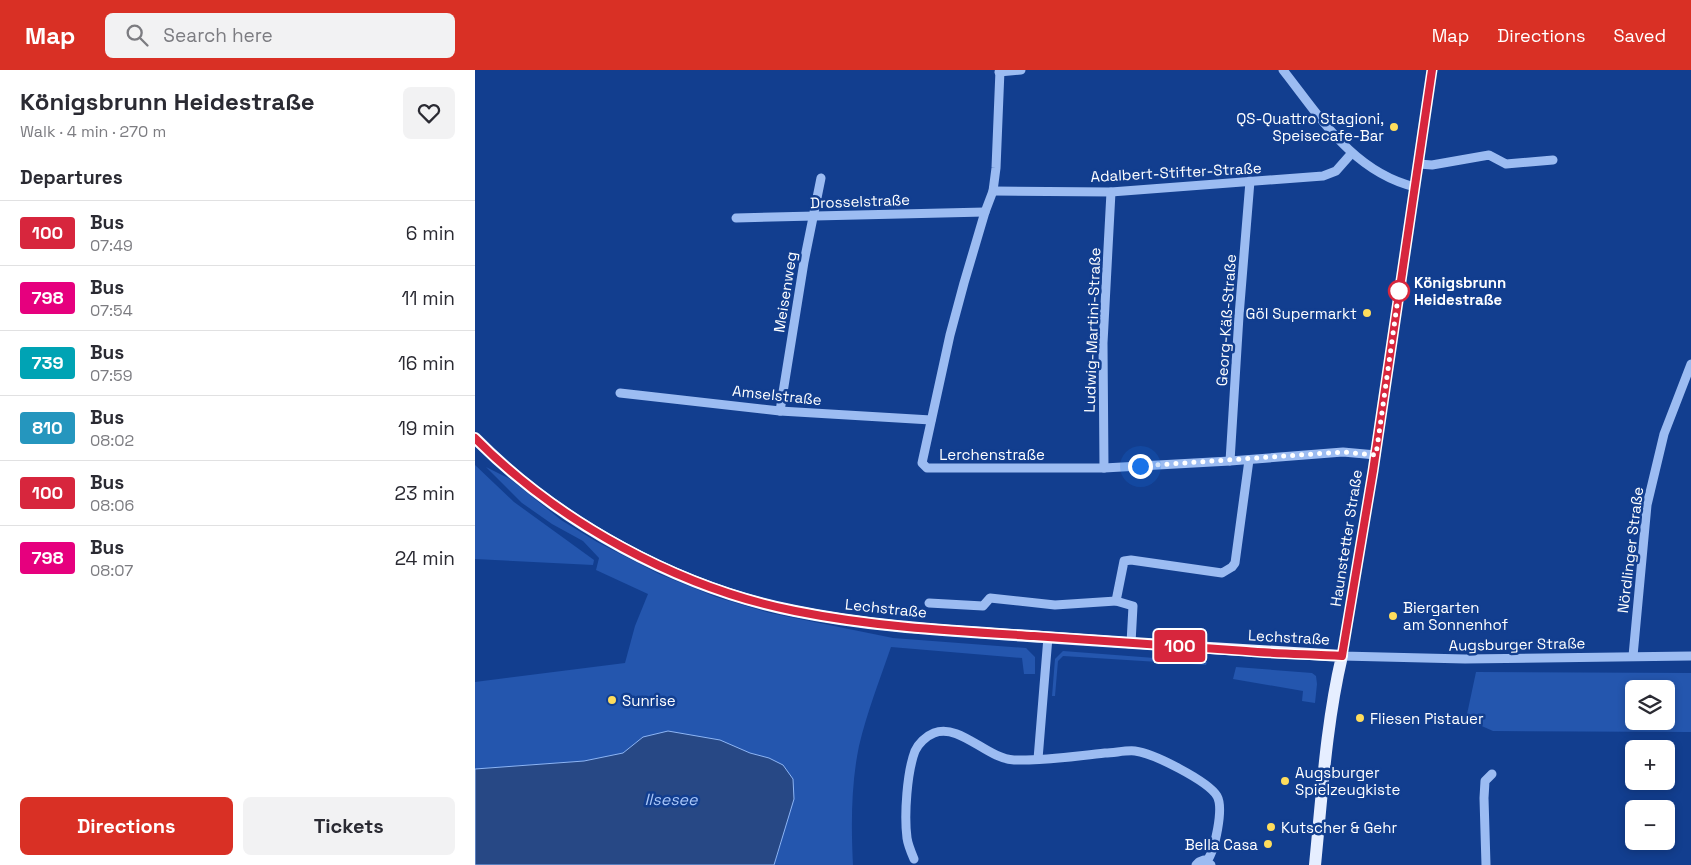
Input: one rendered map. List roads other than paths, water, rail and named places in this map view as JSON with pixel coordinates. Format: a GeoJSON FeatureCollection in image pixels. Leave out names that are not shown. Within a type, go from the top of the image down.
{"type":"FeatureCollection","features":[{"type":"Feature","properties":{"kind":"main road","name":"Lechstraße"},"geometry":{"type":"LineString","coordinates":[[475,438],[521,480],[583,525],[611,542],[695,581],[739,597],[793,611],[867,623],[1245,651],[1342,656]]}},
{"type":"Feature","properties":{"kind":"main road","name":"Haunstetter Straße"},"geometry":{"type":"LineString","coordinates":[[1315,865],[1325,763],[1342,656]]}},
{"type":"Feature","properties":{"kind":"street"},"geometry":{"type":"LineString","coordinates":[[999,71],[1021,70]]}},
{"type":"Feature","properties":{"kind":"street"},"geometry":{"type":"LineString","coordinates":[[1283,70],[1351,154],[1376,171],[1415,187]]}},
{"type":"Feature","properties":{"kind":"street","name":"Haunstetter Straße"},"geometry":{"type":"LineString","coordinates":[[1342,656],[1376,455],[1432,70]]}},
{"type":"Feature","properties":{"kind":"street","name":"Lerchenstraße"},"geometry":{"type":"LineString","coordinates":[[999,71],[997,168],[993,191],[985,212],[952,327],[922,463],[927,468],[1104,468],[1249,460],[1343,452],[1376,455]]}},
{"type":"Feature","properties":{"kind":"street","name":"Adalbert-Stifter-Straße"},"geometry":{"type":"LineString","coordinates":[[993,191],[1111,192],[1323,176],[1336,171],[1351,154]]}},
{"type":"Feature","properties":{"kind":"street"},"geometry":{"type":"LineString","coordinates":[[1419,164],[1432,165],[1489,155],[1506,164],[1553,160]]}},
{"type":"Feature","properties":{"kind":"street","name":"Meisenweg"},"geometry":{"type":"LineString","coordinates":[[780,411],[812,216],[821,178]]}},
{"type":"Feature","properties":{"kind":"street","name":"Georg-Käß-Straße"},"geometry":{"type":"LineString","coordinates":[[1230,461],[1250,182]]}},
{"type":"Feature","properties":{"kind":"street","name":"Ludwig-Martini-Straße"},"geometry":{"type":"LineString","coordinates":[[1104,468],[1103,343],[1111,192]]}},
{"type":"Feature","properties":{"kind":"street","name":"Drosselstraße"},"geometry":{"type":"LineString","coordinates":[[736,218],[985,212]]}},
{"type":"Feature","properties":{"kind":"street","name":"Nördlinger Straße"},"geometry":{"type":"LineString","coordinates":[[1633,656],[1647,505],[1664,434],[1691,364]]}},
{"type":"Feature","properties":{"kind":"street","name":"Amselstraße"},"geometry":{"type":"LineString","coordinates":[[620,393],[780,411],[931,420]]}},
{"type":"Feature","properties":{"kind":"street"},"geometry":{"type":"LineString","coordinates":[[1117,601],[1124,561],[1131,560],[1222,573],[1232,568],[1235,563],[1249,460]]}},
{"type":"Feature","properties":{"kind":"street"},"geometry":{"type":"LineString","coordinates":[[929,603],[983,606],[990,598],[1055,605],[1117,601],[1133,606],[1131,643]]}},
{"type":"Feature","properties":{"kind":"street"},"geometry":{"type":"LineString","coordinates":[[1039,759],[1048,637]]}},
{"type":"Feature","properties":{"kind":"street","name":"Augsburger Straße"},"geometry":{"type":"LineString","coordinates":[[1342,656],[1465,659],[1691,656]]}},
{"type":"Feature","properties":{"kind":"street"},"geometry":{"type":"LineString","coordinates":[[914,859],[907,840],[906,808],[915,750],[926,737],[935,732],[944,731],[954,733],[999,756],[1012,760],[1134,751],[1158,758],[1182,770],[1213,792],[1217,796],[1220,806],[1213,854],[1209,863],[1201,860],[1196,865]]}},
{"type":"Feature","properties":{"kind":"street"},"geometry":{"type":"LineString","coordinates":[[1486,865],[1485,781],[1492,774]]}},
{"type":"Feature","properties":{"kind":"water","name":"Ilsesee"},"geometry":{"type":"Polygon","coordinates":[[[668,731],[720,740],[783,765],[793,779],[794,799],[774,865],[475,865],[475,769],[584,761],[623,753],[643,737],[668,731]]]}},
{"type":"Feature","properties":{"kind":"place","name":"QS-Quattro Stagioni, Speisecafe-Bar"},"geometry":{"type":"Point","coordinates":[1394,127]}},
{"type":"Feature","properties":{"kind":"place","name":"Königsbrunn Heidestraße"},"geometry":{"type":"Point","coordinates":[1399,291]}},
{"type":"Feature","properties":{"kind":"place","name":"Göl Supermarkt"},"geometry":{"type":"Point","coordinates":[1367,313]}},
{"type":"Feature","properties":{"kind":"place","name":"Biergarten am Sonnenhof"},"geometry":{"type":"Point","coordinates":[1393,616]}},
{"type":"Feature","properties":{"kind":"place","name":"Sunrise"},"geometry":{"type":"Point","coordinates":[612,700]}},
{"type":"Feature","properties":{"kind":"place","name":"Fliesen Pistauer"},"geometry":{"type":"Point","coordinates":[1360,718]}},
{"type":"Feature","properties":{"kind":"place","name":"Augsburger Spielzeugkiste"},"geometry":{"type":"Point","coordinates":[1285,781]}},
{"type":"Feature","properties":{"kind":"place","name":"Kutscher & Gehr"},"geometry":{"type":"Point","coordinates":[1271,827]}},
{"type":"Feature","properties":{"kind":"place","name":"Bella Casa"},"geometry":{"type":"Point","coordinates":[1268,844]}}]}
